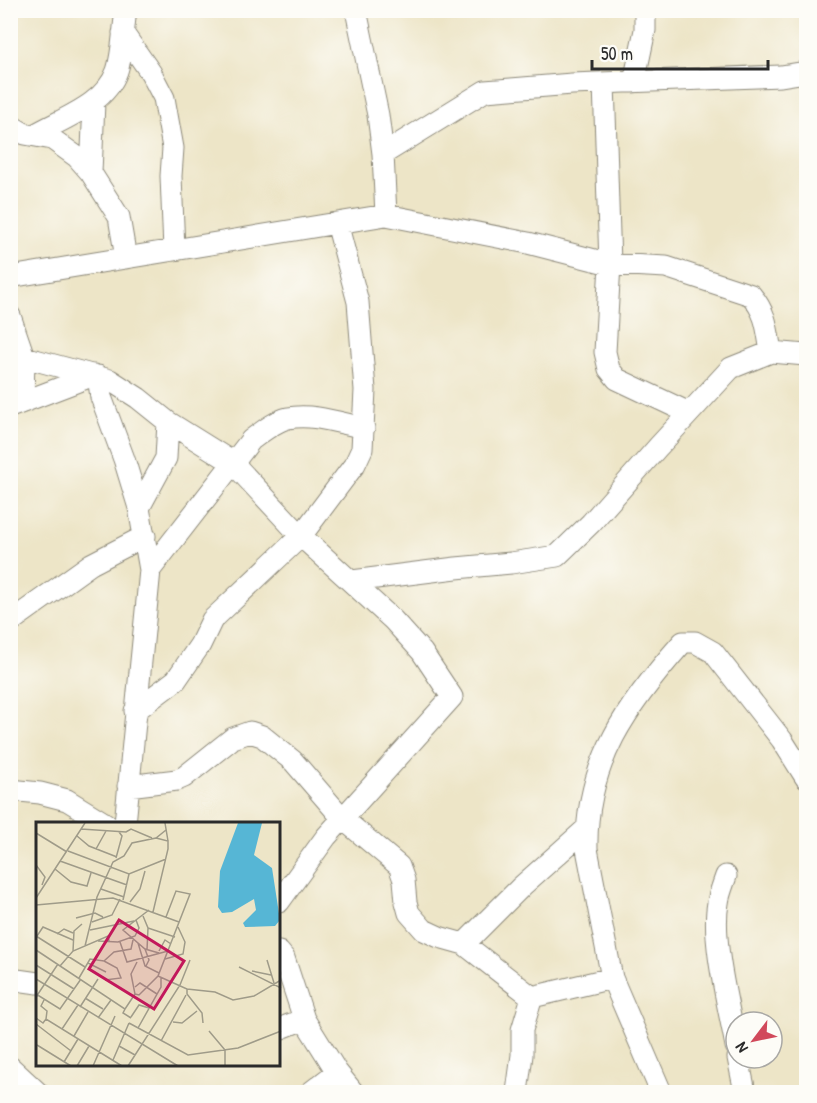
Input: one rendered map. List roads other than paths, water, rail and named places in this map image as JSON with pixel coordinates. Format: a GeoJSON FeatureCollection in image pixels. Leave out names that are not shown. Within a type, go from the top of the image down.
{"type":"FeatureCollection","features":[{"type":"Feature","properties":{"kind":"street"},"geometry":{"type":"LineString","coordinates":[[34,135],[94,102],[111,84],[118,69],[126,10]]}},
{"type":"Feature","properties":{"kind":"street"},"geometry":{"type":"LineString","coordinates":[[356,10],[378,115],[383,153],[386,215]]}},
{"type":"Feature","properties":{"kind":"street"},"geometry":{"type":"LineString","coordinates":[[634,82],[645,30],[645,10]]}},
{"type":"Feature","properties":{"kind":"street"},"geometry":{"type":"LineString","coordinates":[[123,33],[151,73],[166,106],[173,148],[171,176],[174,250]]}},
{"type":"Feature","properties":{"kind":"street"},"geometry":{"type":"LineString","coordinates":[[383,153],[485,92],[500,89],[781,76],[807,72]]}},
{"type":"Feature","properties":{"kind":"street"},"geometry":{"type":"LineString","coordinates":[[604,83],[610,264],[605,352],[609,369],[617,379],[689,413]]}},
{"type":"Feature","properties":{"kind":"street"},"geometry":{"type":"LineString","coordinates":[[91,173],[94,102]]}},
{"type":"Feature","properties":{"kind":"street"},"geometry":{"type":"LineString","coordinates":[[10,125],[25,134],[52,139],[69,149],[91,173],[119,217],[126,258]]}},
{"type":"Feature","properties":{"kind":"street"},"geometry":{"type":"LineString","coordinates":[[10,277],[386,215],[528,243],[610,264],[666,267],[751,295],[761,307],[766,318],[771,352]]}},
{"type":"Feature","properties":{"kind":"street"},"geometry":{"type":"LineString","coordinates":[[135,711],[176,680],[200,645],[212,620],[302,536],[355,464],[362,449],[365,390],[358,302],[337,223]]}},
{"type":"Feature","properties":{"kind":"street"},"geometry":{"type":"LineString","coordinates":[[10,316],[24,357],[17,404],[96,375]]}},
{"type":"Feature","properties":{"kind":"street"},"geometry":{"type":"LineString","coordinates":[[352,581],[557,556],[591,523],[731,368],[771,352],[807,355]]}},
{"type":"Feature","properties":{"kind":"street"},"geometry":{"type":"LineString","coordinates":[[24,357],[96,375],[124,387],[168,422],[232,462],[302,536],[393,620],[422,652],[452,697],[326,837],[280,901]]}},
{"type":"Feature","properties":{"kind":"street"},"geometry":{"type":"LineString","coordinates":[[96,375],[100,397],[124,459],[139,508],[150,570],[124,822]]}},
{"type":"Feature","properties":{"kind":"street"},"geometry":{"type":"LineString","coordinates":[[150,570],[232,462],[251,440],[269,427],[287,418],[309,417],[364,428]]}},
{"type":"Feature","properties":{"kind":"street"},"geometry":{"type":"LineString","coordinates":[[139,508],[166,458],[168,422]]}},
{"type":"Feature","properties":{"kind":"street"},"geometry":{"type":"LineString","coordinates":[[166,458],[201,443]]}},
{"type":"Feature","properties":{"kind":"street"},"geometry":{"type":"LineString","coordinates":[[10,622],[91,564],[145,536]]}},
{"type":"Feature","properties":{"kind":"street"},"geometry":{"type":"LineString","coordinates":[[661,1092],[612,978],[590,869],[587,828],[597,777],[615,732],[648,681],[683,642],[695,642],[712,652],[782,740],[807,778]]}},
{"type":"Feature","properties":{"kind":"street"},"geometry":{"type":"LineString","coordinates":[[129,786],[177,780],[184,777],[233,738],[250,732],[262,736],[293,761],[343,819],[399,866],[410,913],[424,930],[464,944],[532,998]]}},
{"type":"Feature","properties":{"kind":"street"},"geometry":{"type":"LineString","coordinates":[[10,790],[40,793],[67,800],[103,822]]}},
{"type":"Feature","properties":{"kind":"street"},"geometry":{"type":"LineString","coordinates":[[464,944],[522,886],[587,828]]}},
{"type":"Feature","properties":{"kind":"street"},"geometry":{"type":"LineString","coordinates":[[726,876],[718,902],[716,920],[717,942],[729,1010]]}},
{"type":"Feature","properties":{"kind":"street"},"geometry":{"type":"LineString","coordinates":[[280,953],[284,958],[304,1019],[337,1072],[353,1092]]}},
{"type":"Feature","properties":{"kind":"street"},"geometry":{"type":"LineString","coordinates":[[532,998],[612,978]]}},
{"type":"Feature","properties":{"kind":"street"},"geometry":{"type":"LineString","coordinates":[[10,979],[36,983]]}},
{"type":"Feature","properties":{"kind":"street"},"geometry":{"type":"LineString","coordinates":[[517,1092],[522,1055],[522,1030],[532,998]]}},
{"type":"Feature","properties":{"kind":"street"},"geometry":{"type":"LineString","coordinates":[[280,1029],[304,1019]]}},
{"type":"Feature","properties":{"kind":"street"},"geometry":{"type":"LineString","coordinates":[[10,1067],[38,1092]]}},
{"type":"Feature","properties":{"kind":"street"},"geometry":{"type":"LineString","coordinates":[[740,1070],[745,1092]]}},
{"type":"Feature","properties":{"kind":"street"},"geometry":{"type":"LineString","coordinates":[[311,1092],[337,1072]]}}]}
